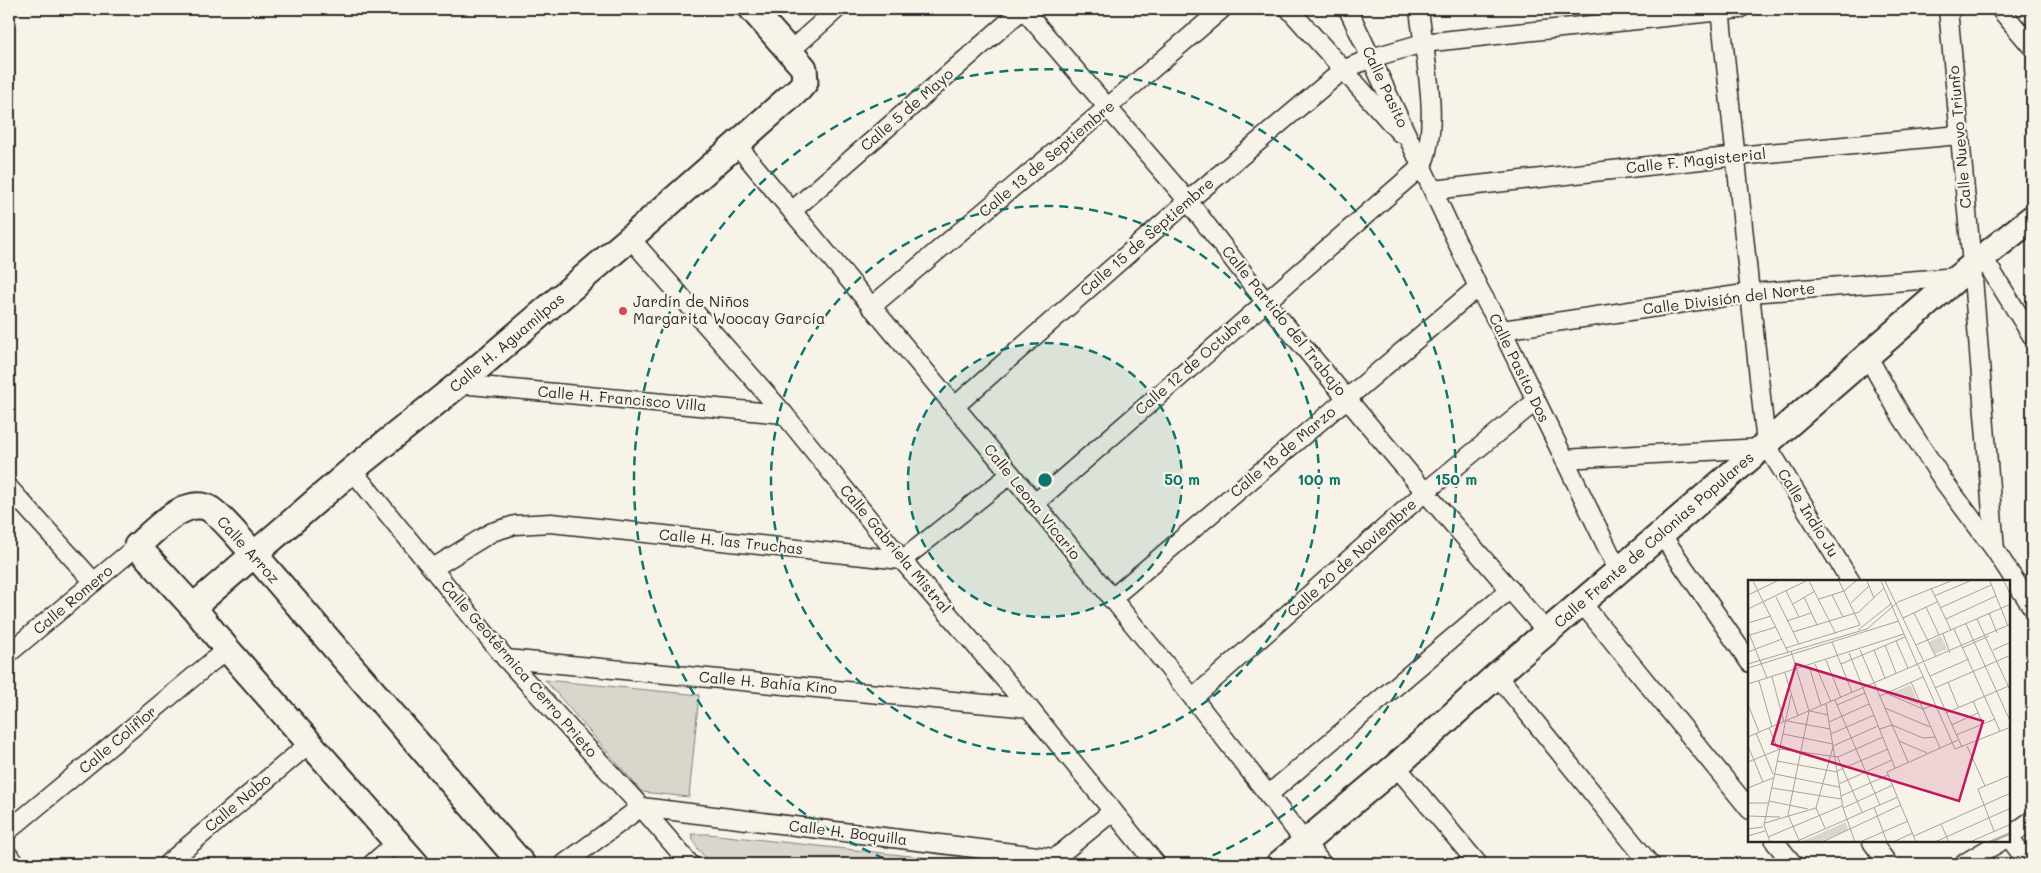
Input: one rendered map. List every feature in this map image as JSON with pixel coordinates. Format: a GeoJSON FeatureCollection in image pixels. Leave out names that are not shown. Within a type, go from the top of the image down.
{"type":"FeatureCollection","features":[{"type":"Feature","properties":{"kind":"street"},"geometry":{"type":"LineString","coordinates":[[752,9],[797,60],[837,9]]}},
{"type":"Feature","properties":{"kind":"street","name":"Calle Partido del Trabajo"},"geometry":{"type":"LineString","coordinates":[[1023,9],[1188,201],[1265,301],[1425,492],[1547,632]]}},
{"type":"Feature","properties":{"kind":"street","name":"Calle 5 de Mayo"},"geometry":{"type":"LineString","coordinates":[[792,211],[1023,9]]}},
{"type":"Feature","properties":{"kind":"street","name":"Calle 13 de Septiembre"},"geometry":{"type":"LineString","coordinates":[[871,307],[1222,9]]}},
{"type":"Feature","properties":{"kind":"street"},"geometry":{"type":"LineString","coordinates":[[1288,9],[1413,148]]}},
{"type":"Feature","properties":{"kind":"street","name":"Calle Pasito"},"geometry":{"type":"LineString","coordinates":[[1348,9],[1422,166]]}},
{"type":"Feature","properties":{"kind":"street"},"geometry":{"type":"LineString","coordinates":[[1419,9],[1431,120],[1430,139],[1422,166]]}},
{"type":"Feature","properties":{"kind":"street","name":"Calle 15 de Septiembre"},"geometry":{"type":"LineString","coordinates":[[954,408],[1188,201],[1343,70],[1371,58],[1423,42],[1740,9]]}},
{"type":"Feature","properties":{"kind":"street","name":"Calle Nuevo Triunfo"},"geometry":{"type":"LineString","coordinates":[[1948,9],[1994,550]]}},
{"type":"Feature","properties":{"kind":"street"},"geometry":{"type":"LineString","coordinates":[[2000,9],[2032,47]]}},
{"type":"Feature","properties":{"kind":"street"},"geometry":{"type":"LineString","coordinates":[[1564,459],[1764,446],[1737,156],[1720,10]]}},
{"type":"Feature","properties":{"kind":"street","name":"Calle H. Aguamilpas"},"geometry":{"type":"LineString","coordinates":[[193,607],[352,470],[459,384],[630,238],[799,89],[805,82],[797,60]]}},
{"type":"Feature","properties":{"kind":"street","name":"Calle F. Magisterial"},"geometry":{"type":"LineString","coordinates":[[1433,190],[1737,156],[1959,135]]}},
{"type":"Feature","properties":{"kind":"street","name":"Calle Leona Vicario"},"geometry":{"type":"LineString","coordinates":[[736,144],[954,408],[1011,474],[1193,698],[1322,864]]}},
{"type":"Feature","properties":{"kind":"street","name":"Calle Pasito Dos"},"geometry":{"type":"LineString","coordinates":[[1422,166],[1478,287],[1502,330],[1618,570]]}},
{"type":"Feature","properties":{"kind":"street","name":"Calle 12 de Octubre"},"geometry":{"type":"LineString","coordinates":[[1034,504],[1422,166]]}},
{"type":"Feature","properties":{"kind":"street","name":"Calle Frente de Colonias Populares"},"geometry":{"type":"LineString","coordinates":[[1279,864],[1396,766],[1497,675],[1971,266],[2032,218]]}},
{"type":"Feature","properties":{"kind":"street","name":"Calle Gabriela Mistral"},"geometry":{"type":"LineString","coordinates":[[630,238],[784,414],[902,560],[1029,708],[1156,864]]}},
{"type":"Feature","properties":{"kind":"street"},"geometry":{"type":"LineString","coordinates":[[1971,266],[2032,336]]}},
{"type":"Feature","properties":{"kind":"street","name":"Calle División del Norte"},"geometry":{"type":"LineString","coordinates":[[1502,330],[1750,293],[1971,266]]}},
{"type":"Feature","properties":{"kind":"street","name":"Calle 18 de Marzo"},"geometry":{"type":"LineString","coordinates":[[1111,598],[1478,287]]}},
{"type":"Feature","properties":{"kind":"street"},"geometry":{"type":"LineString","coordinates":[[1868,356],[1901,416],[1945,483],[1994,550],[2032,607]]}},
{"type":"Feature","properties":{"kind":"street","name":"Calle H. Francisco Villa"},"geometry":{"type":"LineString","coordinates":[[459,384],[784,414]]}},
{"type":"Feature","properties":{"kind":"street","name":"Calle 20 de Noviembre"},"geometry":{"type":"LineString","coordinates":[[1193,698],[1425,492],[1536,401]]}},
{"type":"Feature","properties":{"kind":"street","name":"Calle Indio Ju"},"geometry":{"type":"LineString","coordinates":[[1764,446],[1850,580]]}},
{"type":"Feature","properties":{"kind":"street","name":"Calle Geotérmica Cerro Prieto"},"geometry":{"type":"LineString","coordinates":[[352,470],[506,659],[641,807],[690,864]]}},
{"type":"Feature","properties":{"kind":"street"},"geometry":{"type":"LineString","coordinates":[[902,560],[1011,474]]}},
{"type":"Feature","properties":{"kind":"street"},"geometry":{"type":"LineString","coordinates":[[9,488],[94,582]]}},
{"type":"Feature","properties":{"kind":"street","name":"Calle Arroz"},"geometry":{"type":"LineString","coordinates":[[137,546],[183,509],[200,506],[210,509],[254,554],[522,864]]}},
{"type":"Feature","properties":{"kind":"street","name":"Calle H. las Truchas"},"geometry":{"type":"LineString","coordinates":[[432,568],[492,532],[515,525],[551,523],[902,560]]}},
{"type":"Feature","properties":{"kind":"street"},"geometry":{"type":"LineString","coordinates":[[1661,534],[1748,660]]}},
{"type":"Feature","properties":{"kind":"street"},"geometry":{"type":"LineString","coordinates":[[137,546],[193,607],[227,650],[416,864]]}},
{"type":"Feature","properties":{"kind":"street","name":"Calle Romero"},"geometry":{"type":"LineString","coordinates":[[9,653],[137,546]]}},
{"type":"Feature","properties":{"kind":"street"},"geometry":{"type":"LineString","coordinates":[[1268,795],[1510,589]]}},
{"type":"Feature","properties":{"kind":"street"},"geometry":{"type":"LineString","coordinates":[[1581,602],[1748,808]]}},
{"type":"Feature","properties":{"kind":"street","name":"Calle Coliflor"},"geometry":{"type":"LineString","coordinates":[[9,830],[227,650]]}},
{"type":"Feature","properties":{"kind":"street","name":"Calle H. Bahía Kino"},"geometry":{"type":"LineString","coordinates":[[506,659],[1029,708]]}},
{"type":"Feature","properties":{"kind":"street"},"geometry":{"type":"LineString","coordinates":[[1497,675],[1650,864]]}},
{"type":"Feature","properties":{"kind":"street","name":"Calle Nabo"},"geometry":{"type":"LineString","coordinates":[[167,864],[310,743]]}},
{"type":"Feature","properties":{"kind":"street"},"geometry":{"type":"LineString","coordinates":[[1396,766],[1478,864]]}},
{"type":"Feature","properties":{"kind":"street"},"geometry":{"type":"LineString","coordinates":[[564,864],[641,807]]}},
{"type":"Feature","properties":{"kind":"street","name":"Calle H. Boquilla"},"geometry":{"type":"LineString","coordinates":[[641,807],[1051,861]]}},
{"type":"Feature","properties":{"kind":"street"},"geometry":{"type":"LineString","coordinates":[[1051,861],[1113,811]]}},
{"type":"Feature","properties":{"kind":"street"},"geometry":{"type":"LineString","coordinates":[[2011,836],[2032,820]]}},
{"type":"Feature","properties":{"kind":"street"},"geometry":{"type":"LineString","coordinates":[[2011,838],[2029,864]]}},
{"type":"Feature","properties":{"kind":"street"},"geometry":{"type":"LineString","coordinates":[[372,864],[397,842]]}},
{"type":"Feature","properties":{"kind":"street"},"geometry":{"type":"LineString","coordinates":[[1776,843],[1793,864]]}},
{"type":"Feature","properties":{"kind":"street"},"geometry":{"type":"LineString","coordinates":[[1873,843],[1888,864]]}},
{"type":"Feature","properties":{"kind":"street"},"geometry":{"type":"LineString","coordinates":[[1963,864],[1998,843]]}},
{"type":"Feature","properties":{"kind":"street"},"geometry":{"type":"LineString","coordinates":[[9,856],[16,864]]}},
{"type":"Feature","properties":{"kind":"shaded area"},"geometry":{"type":"Polygon","coordinates":[[[545,680],[699,695],[689,797],[642,792],[545,680]]]}},
{"type":"Feature","properties":{"kind":"shaded area"},"geometry":{"type":"Polygon","coordinates":[[[691,834],[708,834],[984,864],[711,864],[697,848],[691,834]]]}},
{"type":"Feature","properties":{"kind":"place","name":"Jardín de Niños Margarita Woocay García"},"geometry":{"type":"Point","coordinates":[623,311]}}]}
